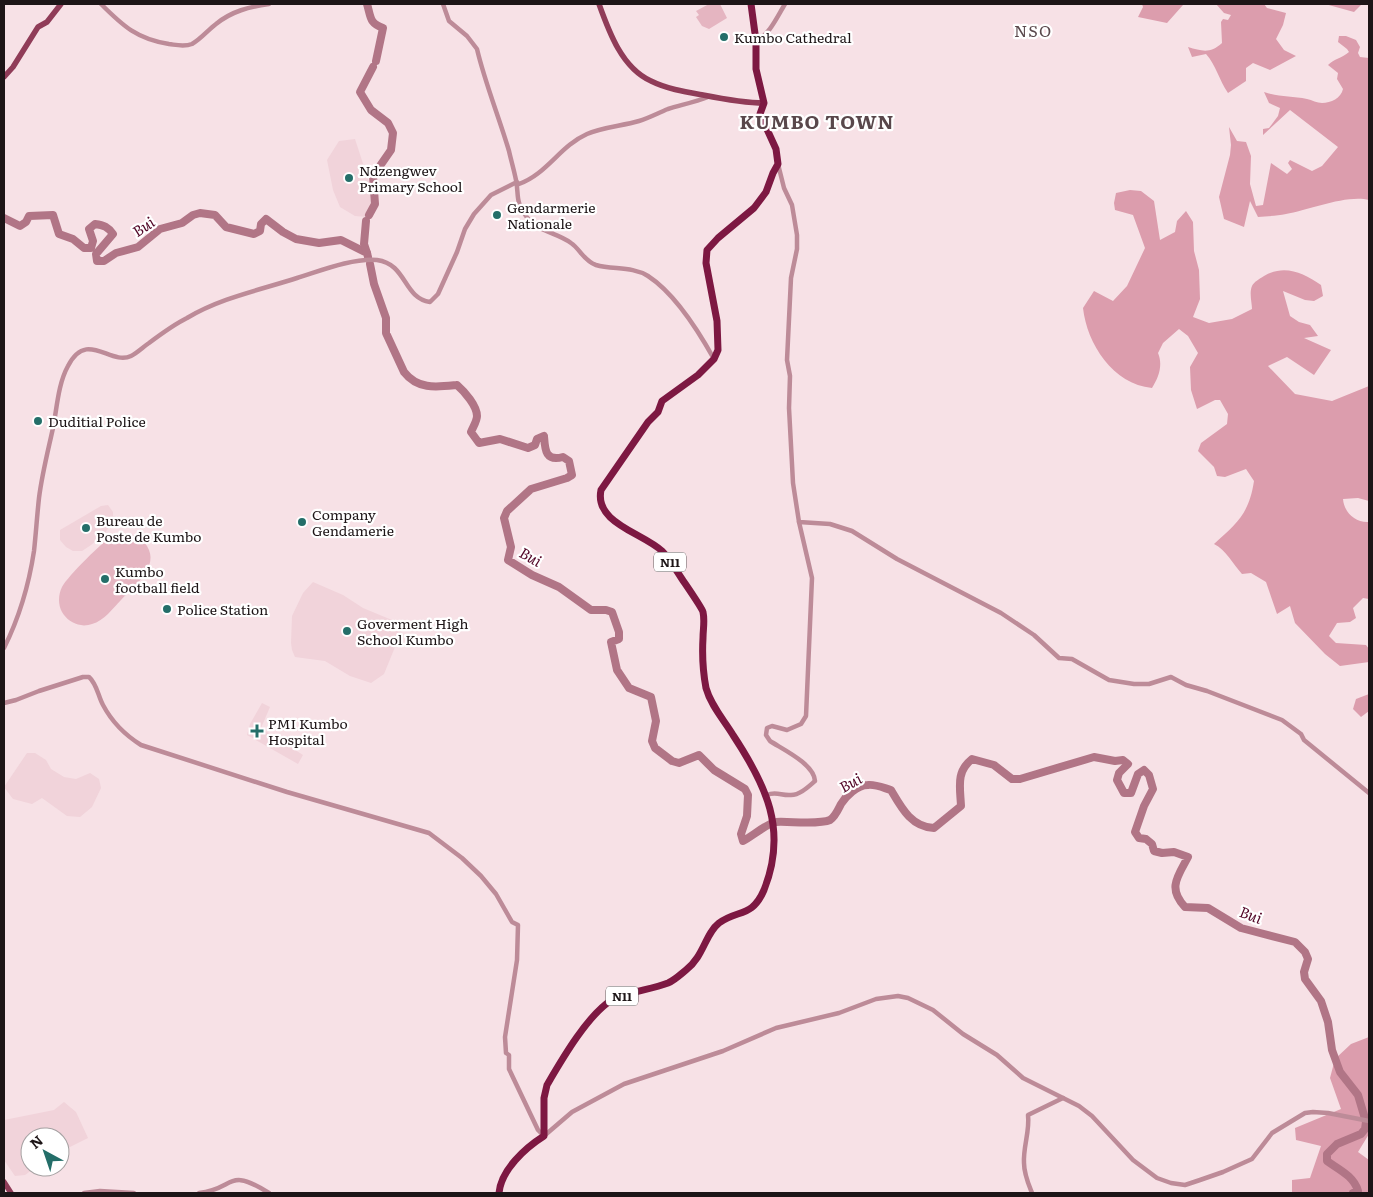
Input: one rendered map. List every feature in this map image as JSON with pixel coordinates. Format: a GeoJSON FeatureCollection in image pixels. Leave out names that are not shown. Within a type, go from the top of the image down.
{"type":"FeatureCollection","features":[{"type":"Feature","properties":{"kind":"highway"},"geometry":{"type":"LineString","coordinates":[[714,359],[718,350],[717,321],[706,264],[707,250],[718,238],[754,208],[766,192],[778,164],[776,149],[760,114],[764,103],[756,69],[756,41],[751,4]]}},
{"type":"Feature","properties":{"kind":"highway","name":"N11"},"geometry":{"type":"LineString","coordinates":[[544,1136],[544,1098],[547,1085],[592,1018],[613,1000],[673,980],[692,966],[699,957],[714,927],[720,922],[749,910],[763,892],[772,865],[775,833],[767,795],[734,736],[713,706],[707,690],[704,672],[703,636],[705,624],[703,609],[663,552],[643,537],[611,519],[599,498],[601,490],[648,422],[658,412],[662,401],[698,375],[714,359]]}},
{"type":"Feature","properties":{"kind":"highway"},"geometry":{"type":"LineString","coordinates":[[499,1193],[500,1182],[516,1160],[530,1146],[544,1136]]}},
{"type":"Feature","properties":{"kind":"main road"},"geometry":{"type":"LineString","coordinates":[[4,77],[13,67],[38,27],[48,22],[61,4]]}},
{"type":"Feature","properties":{"kind":"main road"},"geometry":{"type":"LineString","coordinates":[[599,4],[608,29],[623,56],[639,74],[650,81],[710,96],[743,102],[764,103]]}},
{"type":"Feature","properties":{"kind":"main road"},"geometry":{"type":"LineString","coordinates":[[4,1182],[11,1193]]}},
{"type":"Feature","properties":{"kind":"street"},"geometry":{"type":"LineString","coordinates":[[101,4],[115,18],[140,37],[186,46],[196,41],[216,23],[230,15],[244,8],[269,4]]}},
{"type":"Feature","properties":{"kind":"street"},"geometry":{"type":"LineString","coordinates":[[443,4],[448,22],[467,36],[477,49],[517,182],[516,193],[525,216],[535,226],[572,243],[580,254],[595,265],[628,269],[647,276],[666,292],[685,315],[699,333],[714,359]]}},
{"type":"Feature","properties":{"kind":"street"},"geometry":{"type":"LineString","coordinates":[[756,41],[774,23],[785,4]]}},
{"type":"Feature","properties":{"kind":"street"},"geometry":{"type":"LineString","coordinates":[[4,648],[12,631],[30,574],[45,461],[64,373],[74,357],[84,349],[95,349],[120,357],[129,357],[199,311],[255,290],[320,270],[363,261],[378,260],[388,264],[401,273],[414,294],[424,301],[430,302],[438,294],[465,230],[474,214],[491,195],[517,182],[519,184],[538,175],[562,151],[586,134],[642,120],[710,96]]}},
{"type":"Feature","properties":{"kind":"street"},"geometry":{"type":"LineString","coordinates":[[767,795],[776,792],[792,795],[805,790],[815,781],[814,774],[808,766],[770,741],[766,735],[767,728],[772,726],[787,730],[801,724],[806,716],[812,578],[799,522],[793,483],[789,408],[790,376],[786,360],[791,278],[797,249],[796,235],[792,205],[784,188],[778,164]]}},
{"type":"Feature","properties":{"kind":"street"},"geometry":{"type":"LineString","coordinates":[[799,522],[830,524],[852,531],[896,559],[1001,613],[1034,635],[1059,658],[1072,659],[1109,680],[1149,684],[1171,677],[1186,686],[1207,691],[1282,720],[1369,793]]}},
{"type":"Feature","properties":{"kind":"street"},"geometry":{"type":"LineString","coordinates":[[4,703],[83,677],[89,677],[94,682],[100,699],[108,712],[126,736],[141,746],[301,796],[429,833],[449,848],[481,876],[496,894],[512,922],[518,925],[517,960],[505,1037],[506,1053],[509,1055],[510,1069],[513,1077],[538,1130],[544,1136],[572,1112],[624,1084],[723,1051],[776,1028],[839,1013],[876,999],[898,996],[908,998],[933,1010],[963,1034],[997,1055],[1023,1078],[1078,1106],[1092,1116],[1133,1160],[1157,1178],[1172,1183],[1185,1185],[1223,1172],[1252,1159],[1272,1133],[1305,1113],[1328,1113],[1368,1121]]}},
{"type":"Feature","properties":{"kind":"street"},"geometry":{"type":"LineString","coordinates":[[1032,1193],[1025,1174],[1024,1162],[1029,1124],[1028,1115],[1064,1098]]}},
{"type":"Feature","properties":{"kind":"street"},"geometry":{"type":"LineString","coordinates":[[199,1193],[209,1192],[238,1179],[255,1185],[268,1193]]}},
{"type":"Feature","properties":{"kind":"street"},"geometry":{"type":"LineString","coordinates":[[84,1193],[100,1191],[134,1193]]}},
{"type":"Feature","properties":{"kind":"shaded area"},"geometry":{"type":"Polygon","coordinates":[[[709,4],[720,4],[727,18],[709,29],[702,26],[696,17],[699,15],[696,11],[709,4]]]}},
{"type":"Feature","properties":{"kind":"shaded area"},"geometry":{"type":"Polygon","coordinates":[[[1142,4],[1183,5],[1167,23],[1138,17],[1143,7],[1142,4]]]}},
{"type":"Feature","properties":{"kind":"shaded area"},"geometry":{"type":"Polygon","coordinates":[[[1216,4],[1264,4],[1267,8],[1286,13],[1283,25],[1276,39],[1284,50],[1296,56],[1270,70],[1253,63],[1246,68],[1246,81],[1228,93],[1206,54],[1192,57],[1188,47],[1206,51],[1214,49],[1222,43],[1221,22],[1223,19],[1228,20],[1231,15],[1224,13],[1216,4]]]}},
{"type":"Feature","properties":{"kind":"shaded area"},"geometry":{"type":"Polygon","coordinates":[[[1325,4],[1362,4],[1354,12],[1325,4]]]}},
{"type":"Feature","properties":{"kind":"shaded area"},"geometry":{"type":"Polygon","coordinates":[[[1339,36],[1346,36],[1356,40],[1360,47],[1358,53],[1360,57],[1369,58],[1369,200],[1350,199],[1276,216],[1258,217],[1250,201],[1244,227],[1224,219],[1219,197],[1230,155],[1229,127],[1237,141],[1246,142],[1251,156],[1250,184],[1256,206],[1263,205],[1271,163],[1287,174],[1292,169],[1288,163],[1290,160],[1312,171],[1322,166],[1338,147],[1290,110],[1263,135],[1263,129],[1269,128],[1278,116],[1280,108],[1269,103],[1264,92],[1307,99],[1318,103],[1332,101],[1340,95],[1343,89],[1337,79],[1338,73],[1328,65],[1349,52],[1338,42],[1339,36]]]}},
{"type":"Feature","properties":{"kind":"shaded area","name":"Ndzengwev Primary School"},"geometry":{"type":"Polygon","coordinates":[[[355,139],[370,185],[376,194],[375,204],[367,217],[355,216],[340,207],[333,190],[327,160],[339,141],[355,139]]]}},
{"type":"Feature","properties":{"kind":"shaded area"},"geometry":{"type":"Polygon","coordinates":[[[1130,190],[1141,191],[1154,201],[1160,240],[1175,232],[1177,221],[1186,211],[1193,222],[1194,251],[1199,270],[1200,299],[1193,317],[1209,323],[1232,319],[1252,309],[1252,286],[1259,279],[1272,272],[1287,270],[1301,274],[1321,285],[1323,296],[1314,301],[1305,300],[1283,291],[1290,316],[1299,322],[1310,325],[1318,336],[1304,338],[1331,350],[1314,375],[1287,357],[1268,366],[1295,394],[1332,401],[1369,386],[1369,501],[1358,498],[1343,499],[1351,516],[1359,521],[1369,522],[1369,599],[1363,598],[1353,608],[1356,618],[1350,622],[1337,623],[1329,636],[1336,643],[1366,645],[1369,649],[1369,662],[1340,666],[1325,654],[1295,623],[1290,606],[1277,614],[1266,582],[1251,573],[1242,574],[1226,553],[1214,544],[1241,517],[1249,502],[1254,481],[1246,469],[1225,477],[1217,476],[1214,467],[1198,451],[1201,443],[1227,424],[1228,414],[1220,400],[1215,400],[1197,409],[1191,390],[1190,367],[1198,353],[1188,336],[1179,329],[1163,343],[1158,353],[1160,371],[1152,388],[1138,385],[1125,379],[1104,360],[1096,348],[1090,335],[1083,308],[1094,291],[1113,301],[1127,286],[1145,248],[1133,215],[1115,210],[1116,193],[1130,190]]]}},
{"type":"Feature","properties":{"kind":"shaded area","name":"Bureau de Poste de Kumbo"},"geometry":{"type":"Polygon","coordinates":[[[108,505],[113,512],[113,521],[105,533],[91,545],[82,551],[73,551],[60,540],[60,530],[101,506],[108,505]]]}},
{"type":"Feature","properties":{"kind":"shaded area","name":"Kumbo football field"},"geometry":{"type":"Polygon","coordinates":[[[125,533],[138,537],[147,546],[150,561],[144,576],[100,620],[85,625],[68,619],[64,615],[59,603],[62,587],[78,567],[102,544],[114,535],[125,533]]]}},
{"type":"Feature","properties":{"kind":"shaded area","name":"Goverment High School Kumbo"},"geometry":{"type":"Polygon","coordinates":[[[313,582],[343,595],[363,608],[404,625],[384,674],[371,683],[350,676],[325,661],[295,657],[291,643],[292,616],[303,593],[313,582]]]}},
{"type":"Feature","properties":{"kind":"shaded area"},"geometry":{"type":"Polygon","coordinates":[[[1369,694],[1369,711],[1361,717],[1353,709],[1356,699],[1369,694]]]}},
{"type":"Feature","properties":{"kind":"shaded area","name":"PMI Kumbo Hospital"},"geometry":{"type":"Polygon","coordinates":[[[262,703],[270,707],[261,728],[303,755],[298,764],[247,735],[250,724],[262,703]]]}},
{"type":"Feature","properties":{"kind":"shaded area"},"geometry":{"type":"Polygon","coordinates":[[[27,753],[35,753],[46,760],[51,769],[64,777],[76,779],[90,773],[99,779],[101,788],[92,807],[80,817],[67,816],[42,798],[32,804],[13,799],[4,787],[27,753]]]}},
{"type":"Feature","properties":{"kind":"shaded area"},"geometry":{"type":"Polygon","coordinates":[[[1369,1037],[1369,1134],[1358,1152],[1369,1160],[1369,1193],[1292,1193],[1292,1180],[1310,1178],[1321,1146],[1296,1140],[1295,1128],[1341,1109],[1330,1078],[1335,1059],[1351,1044],[1369,1037]]]}},
{"type":"Feature","properties":{"kind":"shaded area"},"geometry":{"type":"Polygon","coordinates":[[[64,1102],[76,1112],[88,1138],[70,1147],[70,1127],[20,1127],[20,1176],[15,1176],[4,1160],[4,1120],[54,1110],[64,1102]]]}},
{"type":"Feature","properties":{"kind":"waterway"},"geometry":{"type":"LineString","coordinates":[[367,4],[373,22],[383,28],[376,61]]}},
{"type":"Feature","properties":{"kind":"waterway"},"geometry":{"type":"LineString","coordinates":[[369,215],[375,204],[373,176],[391,150],[393,133],[388,123],[371,110],[360,92],[373,67]]}},
{"type":"Feature","properties":{"kind":"waterway","name":"Bui"},"geometry":{"type":"LineString","coordinates":[[4,218],[20,226],[26,222],[29,216],[53,215],[59,234],[73,239],[84,248],[91,248],[93,241],[89,229],[95,224],[106,227],[113,234],[96,254],[97,261],[104,261],[116,253],[138,247],[160,229],[182,223],[193,215],[200,213],[215,215],[226,227],[254,234],[260,231],[261,224],[266,219],[296,239],[319,243],[341,240],[367,253],[368,257]]}},
{"type":"Feature","properties":{"kind":"waterway"},"geometry":{"type":"LineString","coordinates":[[366,221],[364,244],[367,253]]}},
{"type":"Feature","properties":{"kind":"waterway","name":"Bui"},"geometry":{"type":"LineString","coordinates":[[370,264],[374,284],[386,318],[386,333],[404,372],[409,378],[428,386],[457,385],[470,399],[475,408],[477,416],[471,432],[479,443],[500,439],[528,448],[535,445],[537,439],[544,436],[549,456],[553,458],[563,457],[569,461],[572,475],[531,489],[507,511],[504,518],[511,547],[508,560],[532,575],[559,587],[591,610],[612,612],[619,632],[619,639],[611,642],[617,670],[629,688],[651,697],[656,721],[652,741],[655,748],[672,761],[679,763],[699,755],[714,770],[745,789],[748,795],[747,816],[741,834],[743,841],[773,823],[830,820],[849,794],[864,785],[891,790],[903,809],[913,820],[926,827],[934,828],[961,806],[961,774],[972,759],[994,765],[1012,779],[1020,779],[1094,757],[1115,761],[1123,760],[1128,764],[1119,773],[1117,780],[1124,793],[1131,793],[1138,774],[1144,770],[1149,775],[1153,789],[1144,806],[1135,832],[1139,838],[1146,839],[1152,844],[1154,851],[1162,853],[1174,852],[1188,857],[1178,876],[1175,888],[1176,894],[1185,907],[1208,908],[1241,928],[1295,942],[1305,952],[1308,959],[1304,972],[1305,979],[1321,1001],[1328,1022],[1332,1050],[1340,1072],[1358,1095],[1366,1122],[1365,1129],[1361,1134],[1337,1144],[1327,1154],[1327,1161],[1353,1181],[1358,1191],[1353,1193]]}},
{"type":"Feature","properties":{"kind":"place","name":"Kumbo Cathedral"},"geometry":{"type":"Point","coordinates":[724,37]}},
{"type":"Feature","properties":{"kind":"place","name":"Ndzengwev Primary School"},"geometry":{"type":"Point","coordinates":[349,178]}},
{"type":"Feature","properties":{"kind":"place","name":"Gendarmerie Nationale"},"geometry":{"type":"Point","coordinates":[497,215]}},
{"type":"Feature","properties":{"kind":"place","name":"Duditial Police"},"geometry":{"type":"Point","coordinates":[38,421]}},
{"type":"Feature","properties":{"kind":"place","name":"Company Gendamerie"},"geometry":{"type":"Point","coordinates":[302,522]}},
{"type":"Feature","properties":{"kind":"place","name":"Bureau de Poste de Kumbo"},"geometry":{"type":"Point","coordinates":[86,528]}},
{"type":"Feature","properties":{"kind":"place","name":"Kumbo football field"},"geometry":{"type":"Point","coordinates":[105,579]}},
{"type":"Feature","properties":{"kind":"place","name":"Police Station"},"geometry":{"type":"Point","coordinates":[167,609]}},
{"type":"Feature","properties":{"kind":"place","name":"Goverment High School Kumbo"},"geometry":{"type":"Point","coordinates":[347,631]}},
{"type":"Feature","properties":{"kind":"place","name":"PMI Kumbo Hospital"},"geometry":{"type":"Point","coordinates":[257,731]}},
{"type":"Feature","properties":{"kind":"district","name":"NSO"},"geometry":{"type":"Point","coordinates":[1033,30]}},
{"type":"Feature","properties":{"kind":"district","name":"KUMBO TOWN"},"geometry":{"type":"Point","coordinates":[817,121]}}]}
